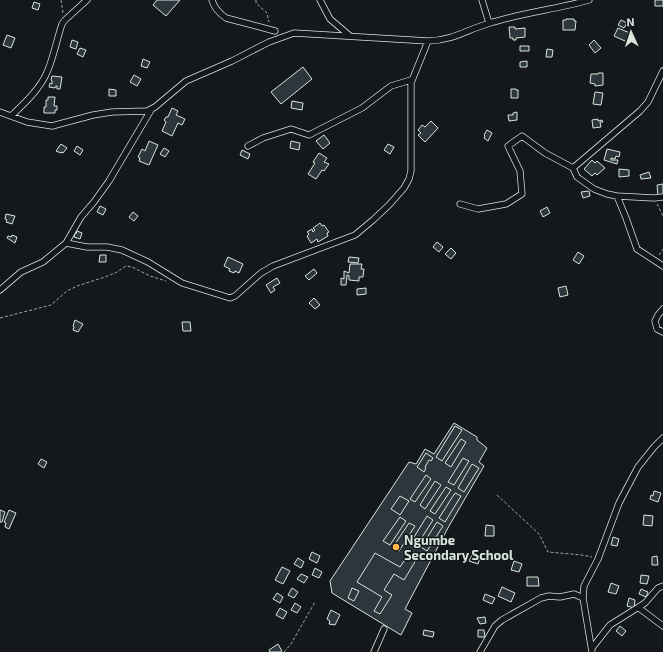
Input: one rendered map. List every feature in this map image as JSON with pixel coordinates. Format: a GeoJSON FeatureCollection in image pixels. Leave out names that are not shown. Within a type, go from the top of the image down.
{"type":"FeatureCollection","features":[{"type":"Feature","properties":{"kind":"street"},"geometry":{"type":"LineString","coordinates":[[11,116],[27,101],[48,70],[62,24],[87,0]]}},
{"type":"Feature","properties":{"kind":"street"},"geometry":{"type":"LineString","coordinates":[[212,0],[219,13],[226,18],[275,31]]}},
{"type":"Feature","properties":{"kind":"street"},"geometry":{"type":"LineString","coordinates":[[320,0],[330,19],[350,36]]}},
{"type":"Feature","properties":{"kind":"street"},"geometry":{"type":"LineString","coordinates":[[482,0],[489,23]]}},
{"type":"Feature","properties":{"kind":"street"},"geometry":{"type":"LineString","coordinates":[[0,290],[21,272],[43,262],[66,243],[81,217],[94,202],[112,175],[151,110],[186,81],[281,37],[294,33],[439,41],[454,37],[489,23],[589,0]]}},
{"type":"Feature","properties":{"kind":"street"},"geometry":{"type":"LineString","coordinates":[[66,243],[122,250],[148,262],[182,283],[225,297],[233,298],[261,273],[273,266],[354,235],[373,220],[404,188],[409,178],[411,80],[428,41]]}},
{"type":"Feature","properties":{"kind":"street"},"geometry":{"type":"LineString","coordinates":[[573,168],[640,111],[648,102],[663,71]]}},
{"type":"Feature","properties":{"kind":"street"},"geometry":{"type":"LineString","coordinates":[[248,146],[263,138],[291,129],[309,135],[362,108],[391,86],[411,80]]}},
{"type":"Feature","properties":{"kind":"street"},"geometry":{"type":"LineString","coordinates":[[0,112],[27,122],[52,126],[93,115],[112,112],[141,112],[151,110]]}},
{"type":"Feature","properties":{"kind":"street"},"geometry":{"type":"LineString","coordinates":[[460,204],[478,209],[506,204],[522,194],[520,171],[508,146],[522,136],[545,153],[573,168],[577,177],[594,189],[606,194],[617,196],[663,197]]}},
{"type":"Feature","properties":{"kind":"street"},"geometry":{"type":"LineString","coordinates":[[617,196],[637,249],[663,266]]}},
{"type":"Feature","properties":{"kind":"street"},"geometry":{"type":"LineString","coordinates":[[663,310],[655,321],[657,329],[663,332]]}},
{"type":"Feature","properties":{"kind":"street"},"geometry":{"type":"LineString","coordinates":[[592,650],[583,598],[584,586],[598,559],[611,523],[638,467],[663,438]]}},
{"type":"Feature","properties":{"kind":"street"},"geometry":{"type":"LineString","coordinates":[[592,650],[610,625],[639,608],[658,588],[663,586]]}},
{"type":"Feature","properties":{"kind":"street"},"geometry":{"type":"LineString","coordinates":[[480,652],[495,626],[502,620],[541,598],[574,594],[583,598]]}},
{"type":"Feature","properties":{"kind":"street"},"geometry":{"type":"LineString","coordinates":[[639,608],[663,626]]}},
{"type":"Feature","properties":{"kind":"street"},"geometry":{"type":"LineString","coordinates":[[374,652],[384,629]]}},
{"type":"Feature","properties":{"kind":"path"},"geometry":{"type":"LineString","coordinates":[[61,0],[65,20]]}},
{"type":"Feature","properties":{"kind":"path"},"geometry":{"type":"LineString","coordinates":[[256,0],[256,3],[267,13],[271,26],[275,31]]}},
{"type":"Feature","properties":{"kind":"path"},"geometry":{"type":"LineString","coordinates":[[654,198],[663,216]]}},
{"type":"Feature","properties":{"kind":"path"},"geometry":{"type":"LineString","coordinates":[[654,260],[663,249]]}},
{"type":"Feature","properties":{"kind":"path"},"geometry":{"type":"LineString","coordinates":[[0,318],[45,307],[67,291],[77,286],[105,278],[118,272],[126,266],[166,281]]}},
{"type":"Feature","properties":{"kind":"path"},"geometry":{"type":"LineString","coordinates":[[497,495],[539,534],[548,552],[582,555],[598,559]]}},
{"type":"Feature","properties":{"kind":"path"},"geometry":{"type":"LineString","coordinates":[[284,652],[291,644],[315,602]]}},
{"type":"Feature","properties":{"kind":"building"},"geometry":{"type":"Polygon","coordinates":[[[157,0],[180,0],[166,16],[153,5],[157,0]]]}},
{"type":"Feature","properties":{"kind":"building"},"geometry":{"type":"Polygon","coordinates":[[[655,0],[663,0],[663,6],[655,6],[655,0]]]}},
{"type":"Feature","properties":{"kind":"building"},"geometry":{"type":"Polygon","coordinates":[[[34,2],[40,4],[38,10],[32,8],[34,2]]]}},
{"type":"Feature","properties":{"kind":"building"},"geometry":{"type":"Polygon","coordinates":[[[574,19],[574,21],[576,21],[575,30],[563,30],[563,20],[574,19]]]}},
{"type":"Feature","properties":{"kind":"building"},"geometry":{"type":"Polygon","coordinates":[[[621,20],[627,23],[624,28],[618,25],[621,20]]]}},
{"type":"Feature","properties":{"kind":"building"},"geometry":{"type":"Polygon","coordinates":[[[509,27],[515,27],[515,29],[525,28],[525,37],[516,38],[516,40],[513,40],[513,38],[510,38],[509,27]]]}},
{"type":"Feature","properties":{"kind":"building"},"geometry":{"type":"Polygon","coordinates":[[[618,28],[630,33],[627,42],[614,36],[618,28]]]}},
{"type":"Feature","properties":{"kind":"building"},"geometry":{"type":"Polygon","coordinates":[[[7,35],[15,38],[11,48],[3,45],[7,35]]]}},
{"type":"Feature","properties":{"kind":"building"},"geometry":{"type":"Polygon","coordinates":[[[72,40],[78,42],[76,49],[70,47],[72,40]]]}},
{"type":"Feature","properties":{"kind":"building"},"geometry":{"type":"Polygon","coordinates":[[[594,40],[601,48],[595,53],[589,45],[594,40]]]}},
{"type":"Feature","properties":{"kind":"building"},"geometry":{"type":"Polygon","coordinates":[[[520,46],[529,46],[529,51],[520,51],[520,46]]]}},
{"type":"Feature","properties":{"kind":"building"},"geometry":{"type":"Polygon","coordinates":[[[80,48],[86,50],[83,57],[77,54],[80,48]]]}},
{"type":"Feature","properties":{"kind":"building"},"geometry":{"type":"Polygon","coordinates":[[[547,49],[553,50],[552,57],[546,57],[547,49]]]}},
{"type":"Feature","properties":{"kind":"building"},"geometry":{"type":"Polygon","coordinates":[[[143,59],[150,62],[147,68],[141,66],[143,59]]]}},
{"type":"Feature","properties":{"kind":"building"},"geometry":{"type":"Polygon","coordinates":[[[527,61],[527,67],[520,67],[520,62],[527,61]]]}},
{"type":"Feature","properties":{"kind":"building"},"geometry":{"type":"Polygon","coordinates":[[[303,67],[312,79],[281,104],[271,92],[303,67]]]}},
{"type":"Feature","properties":{"kind":"building"},"geometry":{"type":"Polygon","coordinates":[[[603,73],[603,85],[595,86],[595,84],[590,83],[591,74],[603,73]]]}},
{"type":"Feature","properties":{"kind":"building"},"geometry":{"type":"Polygon","coordinates":[[[134,75],[141,79],[137,86],[130,82],[134,75]]]}},
{"type":"Feature","properties":{"kind":"building"},"geometry":{"type":"Polygon","coordinates":[[[52,76],[62,77],[60,89],[57,89],[57,86],[55,88],[49,87],[50,83],[52,84],[52,76]]]}},
{"type":"Feature","properties":{"kind":"building"},"geometry":{"type":"Polygon","coordinates":[[[109,89],[116,90],[116,96],[109,96],[109,89]]]}},
{"type":"Feature","properties":{"kind":"building"},"geometry":{"type":"Polygon","coordinates":[[[511,89],[518,90],[518,98],[511,98],[511,89]]]}},
{"type":"Feature","properties":{"kind":"building"},"geometry":{"type":"Polygon","coordinates":[[[595,92],[603,93],[601,105],[593,104],[595,92]]]}},
{"type":"Feature","properties":{"kind":"building"},"geometry":{"type":"Polygon","coordinates":[[[48,97],[55,97],[54,106],[57,106],[57,110],[55,110],[55,113],[44,113],[44,107],[46,107],[46,100],[48,100],[48,97]]]}},
{"type":"Feature","properties":{"kind":"building"},"geometry":{"type":"Polygon","coordinates":[[[292,101],[303,103],[302,110],[291,108],[292,101]]]}},
{"type":"Feature","properties":{"kind":"building"},"geometry":{"type":"Polygon","coordinates":[[[172,108],[178,111],[176,115],[185,119],[182,125],[178,123],[172,136],[162,131],[166,122],[164,120],[168,117],[172,108]]]}},
{"type":"Feature","properties":{"kind":"building"},"geometry":{"type":"Polygon","coordinates":[[[517,112],[517,120],[509,121],[508,115],[513,115],[513,113],[517,112]]]}},
{"type":"Feature","properties":{"kind":"building"},"geometry":{"type":"Polygon","coordinates":[[[598,119],[598,121],[602,120],[603,122],[600,122],[601,127],[593,128],[592,120],[598,119]]]}},
{"type":"Feature","properties":{"kind":"building"},"geometry":{"type":"Polygon","coordinates":[[[431,121],[438,128],[425,142],[418,135],[421,133],[418,130],[422,125],[425,127],[431,121]]]}},
{"type":"Feature","properties":{"kind":"building"},"geometry":{"type":"Polygon","coordinates":[[[487,130],[492,133],[488,141],[484,138],[487,130]]]}},
{"type":"Feature","properties":{"kind":"building"},"geometry":{"type":"Polygon","coordinates":[[[324,135],[330,143],[323,149],[316,141],[324,135]]]}},
{"type":"Feature","properties":{"kind":"building"},"geometry":{"type":"Polygon","coordinates":[[[149,141],[158,145],[149,165],[139,161],[140,158],[138,157],[142,149],[145,151],[149,141]]]}},
{"type":"Feature","properties":{"kind":"building"},"geometry":{"type":"Polygon","coordinates":[[[291,141],[300,143],[299,150],[290,148],[291,141]]]}},
{"type":"Feature","properties":{"kind":"building"},"geometry":{"type":"Polygon","coordinates":[[[61,144],[67,148],[63,153],[56,151],[61,144]]]}},
{"type":"Feature","properties":{"kind":"building"},"geometry":{"type":"Polygon","coordinates":[[[388,144],[394,147],[390,154],[384,150],[388,144]]]}},
{"type":"Feature","properties":{"kind":"building"},"geometry":{"type":"Polygon","coordinates":[[[77,146],[83,150],[80,155],[74,151],[77,146]]]}},
{"type":"Feature","properties":{"kind":"building"},"geometry":{"type":"Polygon","coordinates":[[[164,148],[169,151],[165,157],[160,154],[164,148]]]}},
{"type":"Feature","properties":{"kind":"building"},"geometry":{"type":"Polygon","coordinates":[[[607,149],[620,152],[619,157],[616,156],[615,159],[611,158],[611,160],[618,160],[617,164],[604,160],[607,149]]]}},
{"type":"Feature","properties":{"kind":"building"},"geometry":{"type":"Polygon","coordinates":[[[242,150],[250,154],[248,159],[240,155],[242,150]]]}},
{"type":"Feature","properties":{"kind":"building"},"geometry":{"type":"Polygon","coordinates":[[[319,153],[327,158],[324,162],[329,164],[324,171],[322,170],[316,179],[308,174],[319,153]]]}},
{"type":"Feature","properties":{"kind":"building"},"geometry":{"type":"Polygon","coordinates":[[[592,160],[595,163],[597,161],[605,168],[597,175],[595,173],[592,176],[584,169],[592,160]]]}},
{"type":"Feature","properties":{"kind":"building"},"geometry":{"type":"Polygon","coordinates":[[[619,169],[629,170],[629,176],[619,177],[619,169]]]}},
{"type":"Feature","properties":{"kind":"building"},"geometry":{"type":"Polygon","coordinates":[[[649,172],[651,178],[641,179],[640,175],[649,172]]]}},
{"type":"Feature","properties":{"kind":"building"},"geometry":{"type":"Polygon","coordinates":[[[663,184],[663,195],[658,196],[657,185],[663,184]]]}},
{"type":"Feature","properties":{"kind":"building"},"geometry":{"type":"Polygon","coordinates":[[[589,191],[590,196],[583,198],[581,192],[589,191]]]}},
{"type":"Feature","properties":{"kind":"building"},"geometry":{"type":"Polygon","coordinates":[[[100,206],[106,209],[103,215],[97,212],[100,206]]]}},
{"type":"Feature","properties":{"kind":"building"},"geometry":{"type":"Polygon","coordinates":[[[547,207],[550,213],[543,217],[540,211],[547,207]]]}},
{"type":"Feature","properties":{"kind":"building"},"geometry":{"type":"Polygon","coordinates":[[[133,212],[138,216],[134,221],[129,217],[133,212]]]}},
{"type":"Feature","properties":{"kind":"building"},"geometry":{"type":"Polygon","coordinates":[[[6,214],[15,216],[12,224],[6,222],[6,214]]]}},
{"type":"Feature","properties":{"kind":"building"},"geometry":{"type":"Polygon","coordinates":[[[320,223],[322,226],[324,225],[329,232],[327,233],[328,236],[318,242],[317,239],[311,243],[307,236],[309,234],[307,232],[312,229],[313,232],[315,230],[313,228],[320,223]]]}},
{"type":"Feature","properties":{"kind":"building"},"geometry":{"type":"Polygon","coordinates":[[[77,231],[82,233],[80,239],[74,237],[77,231]]]}},
{"type":"Feature","properties":{"kind":"building"},"geometry":{"type":"Polygon","coordinates":[[[12,235],[17,237],[15,243],[7,238],[8,236],[11,237],[12,235]]]}},
{"type":"Feature","properties":{"kind":"building"},"geometry":{"type":"Polygon","coordinates":[[[437,242],[443,247],[439,252],[433,247],[437,242]]]}},
{"type":"Feature","properties":{"kind":"building"},"geometry":{"type":"Polygon","coordinates":[[[451,248],[456,253],[451,259],[445,254],[451,248]]]}},
{"type":"Feature","properties":{"kind":"building"},"geometry":{"type":"Polygon","coordinates":[[[578,252],[584,256],[579,264],[573,260],[578,252]]]}},
{"type":"Feature","properties":{"kind":"building"},"geometry":{"type":"Polygon","coordinates":[[[100,255],[106,255],[106,262],[99,262],[100,255]]]}},
{"type":"Feature","properties":{"kind":"building"},"geometry":{"type":"Polygon","coordinates":[[[228,257],[243,264],[239,273],[229,271],[230,269],[224,266],[228,257]]]}},
{"type":"Feature","properties":{"kind":"building"},"geometry":{"type":"Polygon","coordinates":[[[349,257],[359,258],[358,263],[348,262],[349,257]]]}},
{"type":"Feature","properties":{"kind":"building"},"geometry":{"type":"Polygon","coordinates":[[[350,264],[362,264],[361,269],[364,269],[363,277],[359,277],[359,281],[349,280],[349,276],[347,275],[346,285],[341,285],[341,278],[344,279],[344,271],[349,273],[350,264]]]}},
{"type":"Feature","properties":{"kind":"building"},"geometry":{"type":"Polygon","coordinates":[[[314,269],[317,273],[309,280],[305,276],[314,269]]]}},
{"type":"Feature","properties":{"kind":"building"},"geometry":{"type":"Polygon","coordinates":[[[277,278],[280,283],[273,287],[275,290],[271,293],[266,285],[277,278]]]}},
{"type":"Feature","properties":{"kind":"building"},"geometry":{"type":"Polygon","coordinates":[[[566,286],[568,295],[560,297],[558,288],[566,286]]]}},
{"type":"Feature","properties":{"kind":"building"},"geometry":{"type":"Polygon","coordinates":[[[366,288],[366,294],[357,295],[357,289],[366,288]]]}},
{"type":"Feature","properties":{"kind":"building"},"geometry":{"type":"Polygon","coordinates":[[[314,298],[320,305],[315,309],[309,303],[314,298]]]}},
{"type":"Feature","properties":{"kind":"building"},"geometry":{"type":"Polygon","coordinates":[[[75,320],[83,324],[78,332],[73,330],[75,320]]]}},
{"type":"Feature","properties":{"kind":"building"},"geometry":{"type":"Polygon","coordinates":[[[182,322],[190,322],[191,331],[183,331],[182,322]]]}},
{"type":"Feature","properties":{"kind":"building","name":"Ngumbe Secondary School"},"geometry":{"type":"Polygon","coordinates":[[[454,423],[477,437],[477,440],[487,448],[479,462],[484,466],[449,526],[405,609],[412,613],[401,635],[332,593],[330,581],[409,462],[416,464],[425,449],[434,454],[454,423]]]}},
{"type":"Feature","properties":{"kind":"building"},"geometry":{"type":"Polygon","coordinates":[[[455,426],[462,430],[442,461],[436,457],[455,426]]]}},
{"type":"Feature","properties":{"kind":"building"},"geometry":{"type":"Polygon","coordinates":[[[461,439],[466,442],[451,467],[445,463],[461,439]]]}},
{"type":"Feature","properties":{"kind":"building"},"geometry":{"type":"Polygon","coordinates":[[[426,453],[433,458],[431,461],[429,460],[424,472],[417,467],[426,453]]]}},
{"type":"Feature","properties":{"kind":"building"},"geometry":{"type":"Polygon","coordinates":[[[463,458],[469,461],[454,485],[448,482],[463,458]]]}},
{"type":"Feature","properties":{"kind":"building"},"geometry":{"type":"Polygon","coordinates":[[[41,459],[47,462],[44,468],[38,464],[41,459]]]}},
{"type":"Feature","properties":{"kind":"building"},"geometry":{"type":"Polygon","coordinates":[[[472,464],[479,468],[464,492],[458,488],[472,464]]]}},
{"type":"Feature","properties":{"kind":"building"},"geometry":{"type":"Polygon","coordinates":[[[426,475],[431,479],[415,502],[410,499],[426,475]]]}},
{"type":"Feature","properties":{"kind":"building"},"geometry":{"type":"Polygon","coordinates":[[[435,481],[441,485],[425,509],[420,505],[435,481]]]}},
{"type":"Feature","properties":{"kind":"building"},"geometry":{"type":"Polygon","coordinates":[[[446,487],[451,490],[435,514],[430,511],[446,487]]]}},
{"type":"Feature","properties":{"kind":"building"},"geometry":{"type":"Polygon","coordinates":[[[654,491],[661,493],[658,502],[650,499],[651,495],[653,496],[654,491]]]}},
{"type":"Feature","properties":{"kind":"building"},"geometry":{"type":"Polygon","coordinates":[[[455,493],[461,496],[445,522],[439,518],[455,493]]]}},
{"type":"Feature","properties":{"kind":"building"},"geometry":{"type":"Polygon","coordinates":[[[400,496],[409,501],[400,515],[391,509],[400,496]]]}},
{"type":"Feature","properties":{"kind":"building"},"geometry":{"type":"Polygon","coordinates":[[[0,510],[5,512],[2,522],[0,522],[0,510]]]}},
{"type":"Feature","properties":{"kind":"building"},"geometry":{"type":"Polygon","coordinates":[[[9,510],[16,513],[9,529],[5,527],[6,523],[4,522],[9,510]]]}},
{"type":"Feature","properties":{"kind":"building"},"geometry":{"type":"Polygon","coordinates":[[[644,515],[653,516],[652,526],[643,525],[644,515]]]}},
{"type":"Feature","properties":{"kind":"building"},"geometry":{"type":"Polygon","coordinates":[[[427,516],[433,520],[417,545],[411,542],[427,516]]]}},
{"type":"Feature","properties":{"kind":"building"},"geometry":{"type":"Polygon","coordinates":[[[400,517],[406,521],[390,545],[383,541],[400,517]]]}},
{"type":"Feature","properties":{"kind":"building"},"geometry":{"type":"Polygon","coordinates":[[[437,522],[443,526],[427,551],[421,547],[437,522]]]}},
{"type":"Feature","properties":{"kind":"building"},"geometry":{"type":"Polygon","coordinates":[[[409,523],[415,526],[399,551],[393,547],[409,523]]]}},
{"type":"Feature","properties":{"kind":"building"},"geometry":{"type":"Polygon","coordinates":[[[486,525],[494,526],[494,536],[485,536],[486,525]]]}},
{"type":"Feature","properties":{"kind":"building"},"geometry":{"type":"Polygon","coordinates":[[[613,537],[619,539],[617,546],[611,545],[613,537]]]}},
{"type":"Feature","properties":{"kind":"building"},"geometry":{"type":"Polygon","coordinates":[[[312,552],[320,556],[317,563],[309,559],[312,552]]]}},
{"type":"Feature","properties":{"kind":"building"},"geometry":{"type":"Polygon","coordinates":[[[375,553],[400,567],[408,555],[416,560],[404,580],[394,574],[384,590],[392,595],[380,614],[374,611],[382,597],[357,582],[375,553]]]}},
{"type":"Feature","properties":{"kind":"building"},"geometry":{"type":"Polygon","coordinates":[[[472,555],[480,558],[478,564],[469,561],[472,555]]]}},
{"type":"Feature","properties":{"kind":"building"},"geometry":{"type":"Polygon","coordinates":[[[657,556],[658,565],[652,565],[652,557],[657,556]]]}},
{"type":"Feature","properties":{"kind":"building"},"geometry":{"type":"Polygon","coordinates":[[[298,558],[304,562],[301,568],[294,564],[298,558]]]}},
{"type":"Feature","properties":{"kind":"building"},"geometry":{"type":"Polygon","coordinates":[[[514,561],[522,564],[519,572],[511,570],[514,561]]]}},
{"type":"Feature","properties":{"kind":"building"},"geometry":{"type":"Polygon","coordinates":[[[282,567],[290,571],[283,584],[275,580],[282,567]]]}},
{"type":"Feature","properties":{"kind":"building"},"geometry":{"type":"Polygon","coordinates":[[[315,568],[322,572],[319,578],[312,575],[315,568]]]}},
{"type":"Feature","properties":{"kind":"building"},"geometry":{"type":"Polygon","coordinates":[[[301,574],[308,577],[304,583],[297,579],[301,574]]]}},
{"type":"Feature","properties":{"kind":"building"},"geometry":{"type":"Polygon","coordinates":[[[641,575],[649,576],[647,584],[640,583],[641,575]]]}},
{"type":"Feature","properties":{"kind":"building"},"geometry":{"type":"Polygon","coordinates":[[[527,577],[538,577],[539,586],[527,586],[527,577]]]}},
{"type":"Feature","properties":{"kind":"building"},"geometry":{"type":"Polygon","coordinates":[[[611,583],[619,586],[616,594],[608,592],[611,583]]]}},
{"type":"Feature","properties":{"kind":"building"},"geometry":{"type":"Polygon","coordinates":[[[502,587],[515,593],[511,602],[498,596],[502,587]]]}},
{"type":"Feature","properties":{"kind":"building"},"geometry":{"type":"Polygon","coordinates":[[[292,588],[298,592],[294,598],[288,595],[292,588]]]}},
{"type":"Feature","properties":{"kind":"building"},"geometry":{"type":"Polygon","coordinates":[[[352,588],[359,591],[354,601],[348,598],[352,588]]]}},
{"type":"Feature","properties":{"kind":"building"},"geometry":{"type":"Polygon","coordinates":[[[641,589],[648,592],[646,597],[639,594],[641,589]]]}},
{"type":"Feature","properties":{"kind":"building"},"geometry":{"type":"Polygon","coordinates":[[[277,593],[283,597],[280,603],[273,599],[277,593]]]}},
{"type":"Feature","properties":{"kind":"building"},"geometry":{"type":"Polygon","coordinates":[[[485,594],[495,598],[492,604],[483,600],[485,594]]]}},
{"type":"Feature","properties":{"kind":"building"},"geometry":{"type":"Polygon","coordinates":[[[629,598],[635,600],[634,608],[627,606],[629,598]]]}},
{"type":"Feature","properties":{"kind":"building"},"geometry":{"type":"Polygon","coordinates":[[[295,603],[301,607],[297,613],[291,610],[295,603]]]}},
{"type":"Feature","properties":{"kind":"building"},"geometry":{"type":"Polygon","coordinates":[[[280,608],[287,612],[283,619],[276,615],[280,608]]]}},
{"type":"Feature","properties":{"kind":"building"},"geometry":{"type":"Polygon","coordinates":[[[331,610],[340,615],[335,625],[329,624],[330,621],[327,619],[331,610]]]}},
{"type":"Feature","properties":{"kind":"building"},"geometry":{"type":"Polygon","coordinates":[[[485,617],[486,623],[480,624],[477,618],[485,617]]]}},
{"type":"Feature","properties":{"kind":"building"},"geometry":{"type":"Polygon","coordinates":[[[620,626],[626,631],[622,636],[616,631],[620,626]]]}},
{"type":"Feature","properties":{"kind":"building"},"geometry":{"type":"Polygon","coordinates":[[[424,630],[434,632],[433,637],[423,635],[424,630]]]}},
{"type":"Feature","properties":{"kind":"building"},"geometry":{"type":"Polygon","coordinates":[[[478,630],[484,630],[485,637],[478,637],[478,630]]]}},
{"type":"Feature","properties":{"kind":"building"},"geometry":{"type":"Polygon","coordinates":[[[278,644],[282,651],[270,652],[269,650],[278,644]]]}},
{"type":"Feature","properties":{"kind":"place","name":"Ngumbe Secondary School"},"geometry":{"type":"Point","coordinates":[396,547]}}]}
